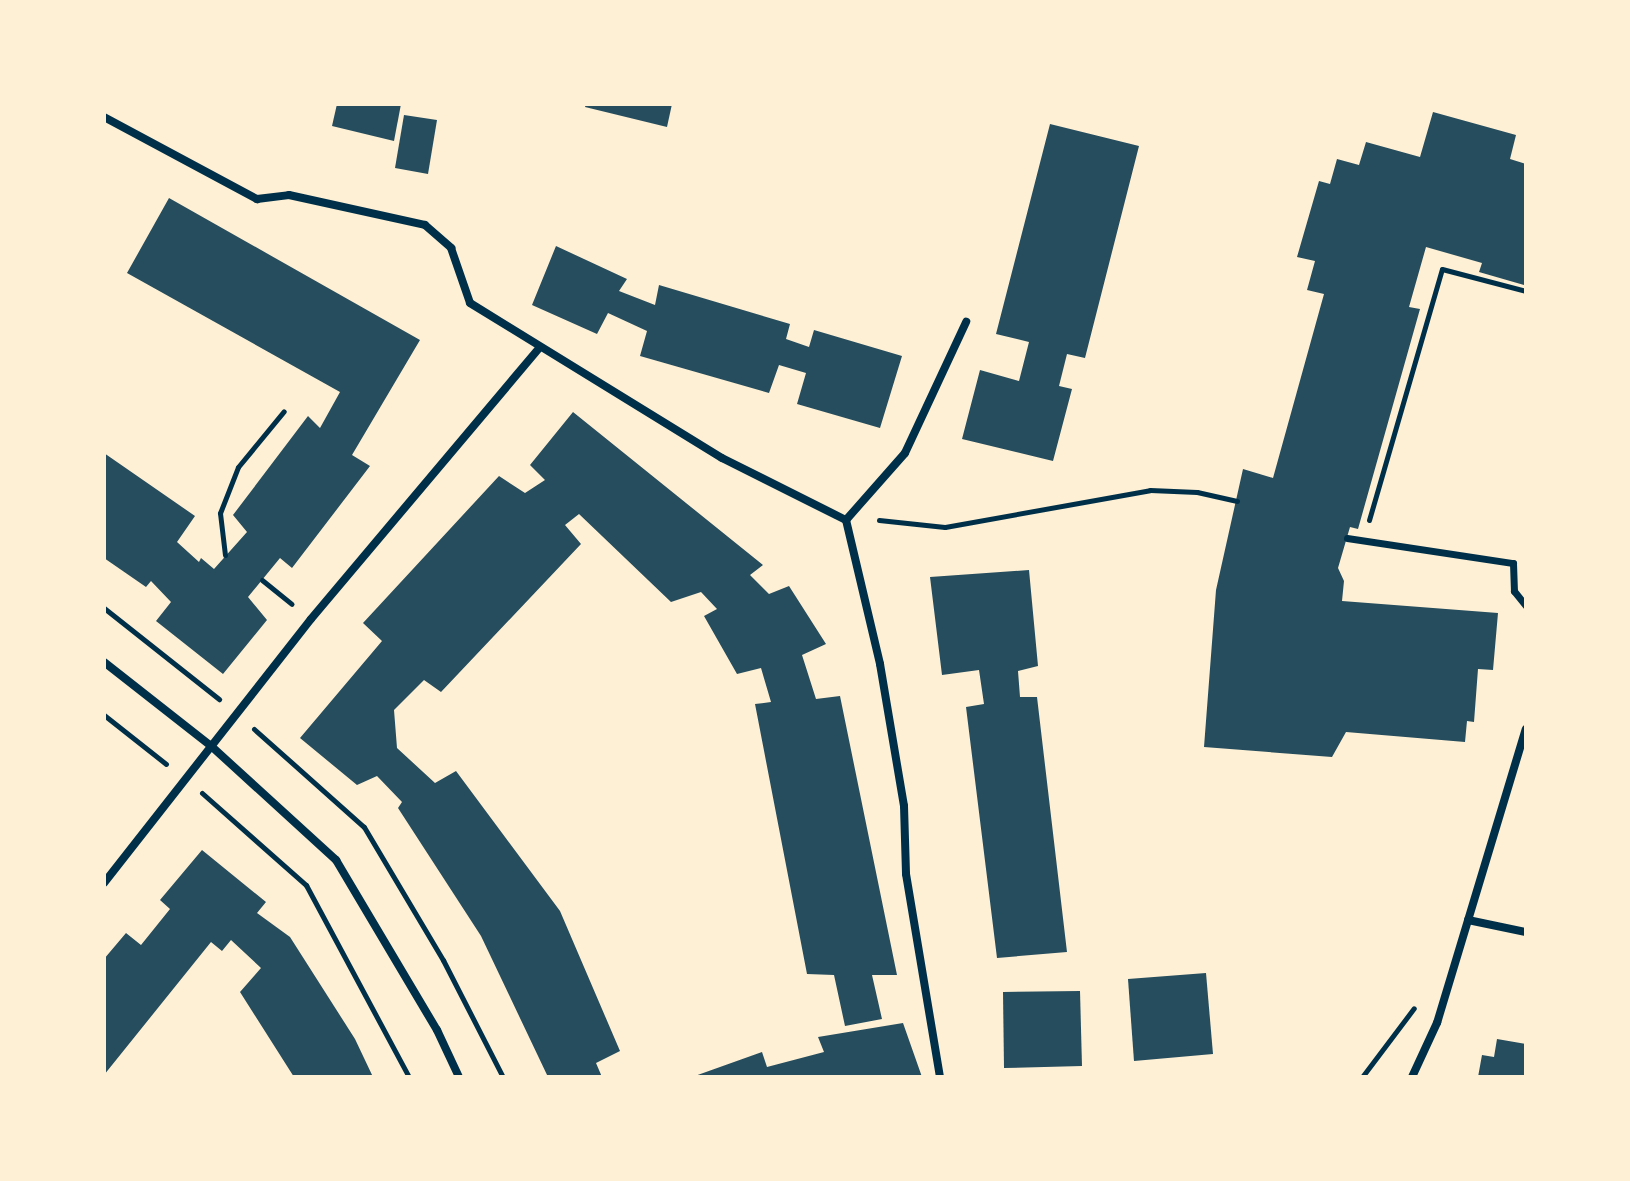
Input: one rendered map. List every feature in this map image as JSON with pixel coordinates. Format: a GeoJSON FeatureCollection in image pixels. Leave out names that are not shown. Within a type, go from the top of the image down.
{"type":"FeatureCollection","features":[{"type":"Feature","properties":{"kind":"street"},"geometry":{"type":"LineString","coordinates":[[104,117],[257,199],[289,195],[425,225],[451,248],[470,303],[722,458],[846,520]]}},
{"type":"Feature","properties":{"kind":"street"},"geometry":{"type":"LineString","coordinates":[[846,520],[905,453],[966,322]]}},
{"type":"Feature","properties":{"kind":"street"},"geometry":{"type":"LineString","coordinates":[[104,883],[311,619],[539,348]]}},
{"type":"Feature","properties":{"kind":"street"},"geometry":{"type":"LineString","coordinates":[[846,520],[880,664],[904,806],[906,874],[940,1077]]}},
{"type":"Feature","properties":{"kind":"street"},"geometry":{"type":"LineString","coordinates":[[1347,538],[1513,563],[1514,591],[1526,606]]}},
{"type":"Feature","properties":{"kind":"street"},"geometry":{"type":"LineString","coordinates":[[104,662],[210,745],[336,860],[437,1030],[459,1077]]}},
{"type":"Feature","properties":{"kind":"street"},"geometry":{"type":"LineString","coordinates":[[1412,1077],[1437,1023],[1526,729]]}},
{"type":"Feature","properties":{"kind":"street"},"geometry":{"type":"LineString","coordinates":[[1468,920],[1526,932]]}},
{"type":"Feature","properties":{"kind":"path"},"geometry":{"type":"LineString","coordinates":[[1363,540],[1442,269],[1526,291]]}},
{"type":"Feature","properties":{"kind":"path"},"geometry":{"type":"LineString","coordinates":[[225,555],[220,513],[238,467],[284,411]]}},
{"type":"Feature","properties":{"kind":"path"},"geometry":{"type":"LineString","coordinates":[[846,520],[945,527],[1150,490],[1237,501]]}},
{"type":"Feature","properties":{"kind":"path"},"geometry":{"type":"LineString","coordinates":[[262,580],[311,619]]}},
{"type":"Feature","properties":{"kind":"path"},"geometry":{"type":"LineString","coordinates":[[104,715],[184,778],[306,885],[409,1077]]}},
{"type":"Feature","properties":{"kind":"path"},"geometry":{"type":"LineString","coordinates":[[1362,1077],[1415,1007]]}},
{"type":"Feature","properties":{"kind":"building"},"geometry":{"type":"Polygon","coordinates":[[[337,104],[401,104],[394,141],[332,126],[337,104]]]}},
{"type":"Feature","properties":{"kind":"building"},"geometry":{"type":"Polygon","coordinates":[[[586,104],[672,104],[667,127],[585,107],[586,104]]]}},
{"type":"Feature","properties":{"kind":"building"},"geometry":{"type":"Polygon","coordinates":[[[1433,112],[1516,135],[1510,159],[1526,164],[1526,277],[1524,285],[1479,272],[1482,263],[1426,247],[1409,307],[1420,309],[1358,529],[1350,527],[1338,568],[1344,581],[1342,601],[1498,613],[1493,670],[1478,669],[1474,722],[1467,721],[1465,742],[1346,732],[1332,757],[1204,747],[1216,590],[1243,469],[1273,478],[1324,294],[1307,290],[1315,261],[1297,257],[1319,181],[1330,184],[1337,159],[1359,165],[1366,142],[1420,157],[1433,112]]]}},
{"type":"Feature","properties":{"kind":"building"},"geometry":{"type":"Polygon","coordinates":[[[404,115],[437,120],[428,174],[395,168],[404,115]]]}},
{"type":"Feature","properties":{"kind":"building"},"geometry":{"type":"Polygon","coordinates":[[[1050,124],[1139,146],[1085,358],[1067,354],[1059,386],[1072,389],[1053,461],[962,439],[980,370],[1019,381],[1029,342],[996,334],[1050,124]]]}},
{"type":"Feature","properties":{"kind":"building"},"geometry":{"type":"Polygon","coordinates":[[[169,198],[420,340],[352,455],[370,466],[292,568],[280,558],[248,597],[267,620],[223,674],[156,621],[171,602],[151,581],[146,587],[104,558],[104,453],[195,516],[177,542],[199,562],[201,558],[214,569],[247,532],[233,515],[308,416],[320,428],[340,392],[127,273],[169,198]]]}},
{"type":"Feature","properties":{"kind":"building"},"geometry":{"type":"Polygon","coordinates":[[[556,246],[627,279],[619,291],[655,305],[659,285],[790,324],[786,339],[809,347],[814,330],[902,356],[880,428],[797,404],[806,373],[779,365],[769,393],[640,356],[647,331],[608,313],[597,334],[532,305],[556,246]]]}},
{"type":"Feature","properties":{"kind":"building"},"geometry":{"type":"Polygon","coordinates":[[[573,412],[763,565],[750,575],[769,594],[789,586],[826,644],[802,655],[816,699],[840,696],[897,975],[872,975],[882,1019],[845,1026],[834,975],[807,974],[755,704],[771,702],[761,668],[737,674],[704,616],[717,609],[701,592],[671,602],[579,514],[565,525],[581,544],[441,692],[424,680],[394,710],[397,748],[435,783],[456,771],[560,911],[620,1051],[596,1063],[602,1077],[548,1077],[481,936],[398,808],[402,802],[377,776],[357,785],[300,738],[382,641],[363,623],[499,476],[525,493],[545,480],[530,465],[573,412]]]}},
{"type":"Feature","properties":{"kind":"building"},"geometry":{"type":"Polygon","coordinates":[[[1029,570],[1038,666],[1018,671],[1020,697],[1037,697],[1067,952],[997,958],[966,707],[984,704],[979,670],[942,675],[930,577],[1029,570]]]}},
{"type":"Feature","properties":{"kind":"building"},"geometry":{"type":"Polygon","coordinates":[[[202,850],[266,902],[257,913],[290,937],[355,1039],[373,1077],[294,1077],[240,992],[261,968],[231,940],[222,951],[211,942],[104,1075],[104,959],[126,933],[141,945],[170,909],[160,900],[202,850]]]}},
{"type":"Feature","properties":{"kind":"building"},"geometry":{"type":"Polygon","coordinates":[[[1206,973],[1213,1054],[1134,1061],[1128,979],[1206,973]]]}},
{"type":"Feature","properties":{"kind":"building"},"geometry":{"type":"Polygon","coordinates":[[[1080,991],[1082,1066],[1004,1068],[1003,992],[1080,991]]]}},
{"type":"Feature","properties":{"kind":"building"},"geometry":{"type":"Polygon","coordinates":[[[903,1023],[922,1077],[692,1077],[762,1052],[767,1067],[824,1052],[818,1037],[903,1023]]]}},
{"type":"Feature","properties":{"kind":"building"},"geometry":{"type":"Polygon","coordinates":[[[1497,1039],[1526,1044],[1526,1077],[1478,1077],[1482,1055],[1494,1057],[1497,1039]]]}}]}
